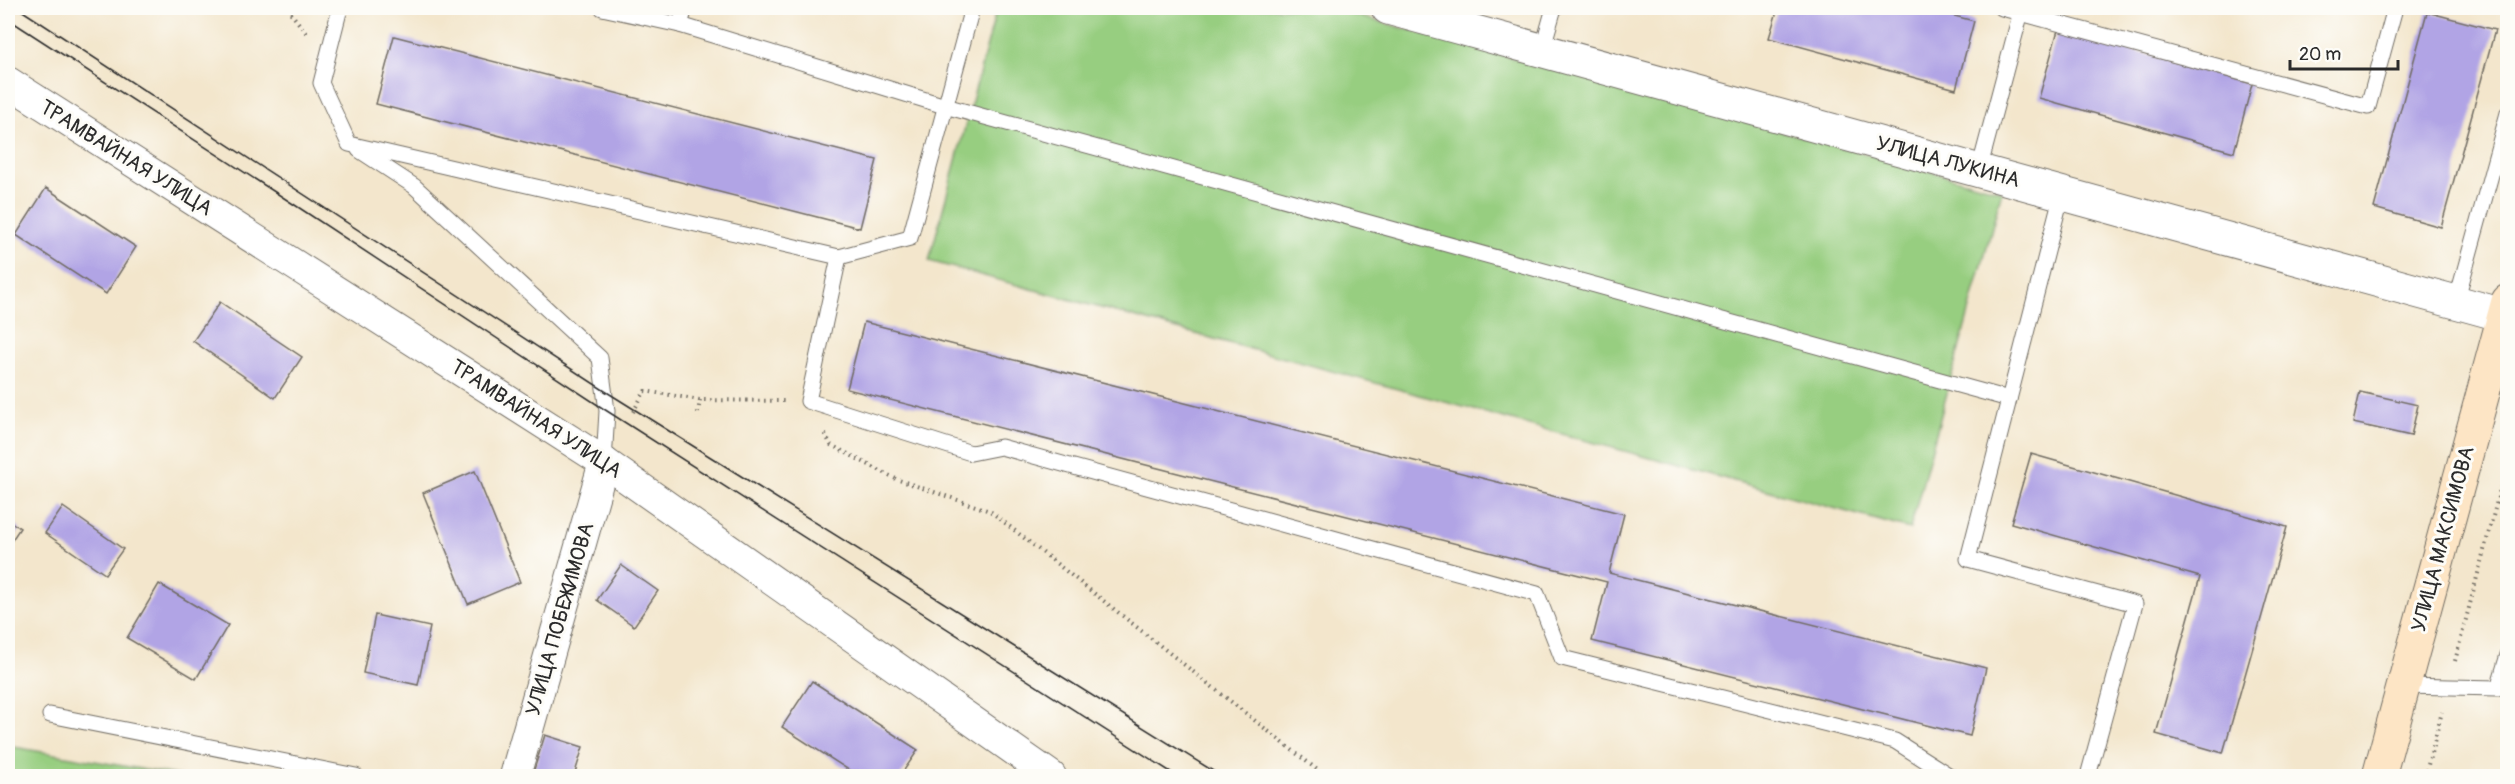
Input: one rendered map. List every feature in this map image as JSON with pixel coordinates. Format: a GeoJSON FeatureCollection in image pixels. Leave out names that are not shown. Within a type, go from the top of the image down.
{"type":"FeatureCollection","features":[{"type":"Feature","properties":{"kind":"main road","name":"УЛИЦА МАКСИМОВА"},"geometry":{"type":"LineString","coordinates":[[2379,777],[2506,310]]}},
{"type":"Feature","properties":{"kind":"street","name":"УЛИЦА ЛУКИНА"},"geometry":{"type":"LineString","coordinates":[[1388,8],[2457,302],[2506,310]]}},
{"type":"Feature","properties":{"kind":"street","name":"ТРАМВАЙНАЯ УЛИЦА"},"geometry":{"type":"LineString","coordinates":[[8,82],[604,462],[1051,777]]}},
{"type":"Feature","properties":{"kind":"street","name":"УЛИЦА ПОБЕЖИМОВА"},"geometry":{"type":"LineString","coordinates":[[515,777],[604,462]]}},
{"type":"Feature","properties":{"kind":"lane"},"geometry":{"type":"LineString","coordinates":[[340,8],[321,82],[349,144],[414,186],[600,358],[607,411],[604,462]]}},
{"type":"Feature","properties":{"kind":"lane"},"geometry":{"type":"LineString","coordinates":[[602,8],[680,25],[945,106],[2009,399]]}},
{"type":"Feature","properties":{"kind":"lane"},"geometry":{"type":"LineString","coordinates":[[680,25],[685,8]]}},
{"type":"Feature","properties":{"kind":"lane"},"geometry":{"type":"LineString","coordinates":[[349,144],[839,257],[910,238],[972,8]]}},
{"type":"Feature","properties":{"kind":"lane"},"geometry":{"type":"LineString","coordinates":[[1542,50],[1554,8]]}},
{"type":"Feature","properties":{"kind":"lane"},"geometry":{"type":"LineString","coordinates":[[2002,8],[2021,10],[2368,107],[2395,8]]}},
{"type":"Feature","properties":{"kind":"lane"},"geometry":{"type":"LineString","coordinates":[[1979,170],[2021,10]]}},
{"type":"Feature","properties":{"kind":"lane"},"geometry":{"type":"LineString","coordinates":[[2457,302],[2508,113]]}},
{"type":"Feature","properties":{"kind":"lane"},"geometry":{"type":"LineString","coordinates":[[2062,193],[1968,559],[2135,604],[2088,777]]}},
{"type":"Feature","properties":{"kind":"lane"},"geometry":{"type":"LineString","coordinates":[[839,257],[808,401],[971,453],[1001,447],[1537,594],[1562,658],[1895,741],[1927,770],[1950,777]]}},
{"type":"Feature","properties":{"kind":"lane"},"geometry":{"type":"LineString","coordinates":[[2403,686],[2498,688],[2508,655]]}},
{"type":"Feature","properties":{"kind":"lane"},"geometry":{"type":"LineString","coordinates":[[50,715],[356,777]]}},
{"type":"Feature","properties":{"kind":"path"},"geometry":{"type":"LineString","coordinates":[[631,417],[645,391],[700,400],[808,401],[831,445],[896,479],[990,511],[1324,777]]}},
{"type":"Feature","properties":{"kind":"path"},"geometry":{"type":"LineString","coordinates":[[698,413],[700,400]]}},
{"type":"Feature","properties":{"kind":"path"},"geometry":{"type":"LineString","coordinates":[[2425,777],[2508,459]]}},
{"type":"Feature","properties":{"kind":"green space"},"geometry":{"type":"Polygon","coordinates":[[[997,8],[1329,8],[2002,191],[1910,529],[929,261],[997,8]]]}},
{"type":"Feature","properties":{"kind":"green space"},"geometry":{"type":"Polygon","coordinates":[[[8,746],[181,776],[8,776],[8,746]]]}},
{"type":"Feature","properties":{"kind":"building"},"geometry":{"type":"Polygon","coordinates":[[[1778,8],[1924,8],[1974,21],[1956,89],[1769,38],[1778,8]]]}},
{"type":"Feature","properties":{"kind":"building"},"geometry":{"type":"Polygon","coordinates":[[[2427,12],[2495,30],[2441,227],[2374,208],[2427,12]]]}},
{"type":"Feature","properties":{"kind":"building"},"geometry":{"type":"Polygon","coordinates":[[[2058,30],[2252,84],[2234,152],[2039,98],[2058,30]]]}},
{"type":"Feature","properties":{"kind":"building"},"geometry":{"type":"Polygon","coordinates":[[[394,36],[877,160],[860,228],[376,104],[394,36]]]}},
{"type":"Feature","properties":{"kind":"building"},"geometry":{"type":"Polygon","coordinates":[[[46,188],[136,247],[106,294],[16,235],[46,188]]]}},
{"type":"Feature","properties":{"kind":"building"},"geometry":{"type":"Polygon","coordinates":[[[220,302],[302,357],[275,398],[193,341],[220,302]]]}},
{"type":"Feature","properties":{"kind":"building"},"geometry":{"type":"Polygon","coordinates":[[[864,322],[1624,514],[1609,573],[1986,668],[1970,736],[1592,641],[1607,582],[847,389],[864,322]]]}},
{"type":"Feature","properties":{"kind":"building"},"geometry":{"type":"Polygon","coordinates":[[[2360,392],[2418,405],[2411,436],[2353,423],[2360,392]]]}},
{"type":"Feature","properties":{"kind":"building"},"geometry":{"type":"Polygon","coordinates":[[[2031,454],[2287,527],[2223,753],[2156,734],[2200,577],[2011,523],[2031,454]]]}},
{"type":"Feature","properties":{"kind":"building"},"geometry":{"type":"Polygon","coordinates":[[[475,471],[520,582],[468,604],[423,493],[475,471]]]}},
{"type":"Feature","properties":{"kind":"building"},"geometry":{"type":"Polygon","coordinates":[[[63,507],[123,549],[105,574],[45,533],[63,507]]]}},
{"type":"Feature","properties":{"kind":"building"},"geometry":{"type":"Polygon","coordinates":[[[8,520],[20,528],[8,546],[8,520]]]}},
{"type":"Feature","properties":{"kind":"building"},"geometry":{"type":"Polygon","coordinates":[[[621,565],[658,591],[634,626],[597,600],[621,565]]]}},
{"type":"Feature","properties":{"kind":"building"},"geometry":{"type":"Polygon","coordinates":[[[159,584],[228,625],[196,679],[127,638],[159,584]]]}},
{"type":"Feature","properties":{"kind":"building"},"geometry":{"type":"Polygon","coordinates":[[[375,615],[430,627],[418,685],[363,673],[375,615]]]}},
{"type":"Feature","properties":{"kind":"building"},"geometry":{"type":"Polygon","coordinates":[[[812,681],[918,750],[900,776],[858,776],[782,727],[812,681]]]}},
{"type":"Feature","properties":{"kind":"building"},"geometry":{"type":"Polygon","coordinates":[[[545,735],[583,747],[574,776],[532,776],[545,735]]]}},
{"type":"Feature","properties":{"kind":"tram line"},"geometry":{"type":"LineString","coordinates":[[18,8],[605,391],[1221,776]]}},
{"type":"Feature","properties":{"kind":"tram line"},"geometry":{"type":"LineString","coordinates":[[8,19],[607,411],[1177,776]]}}]}
